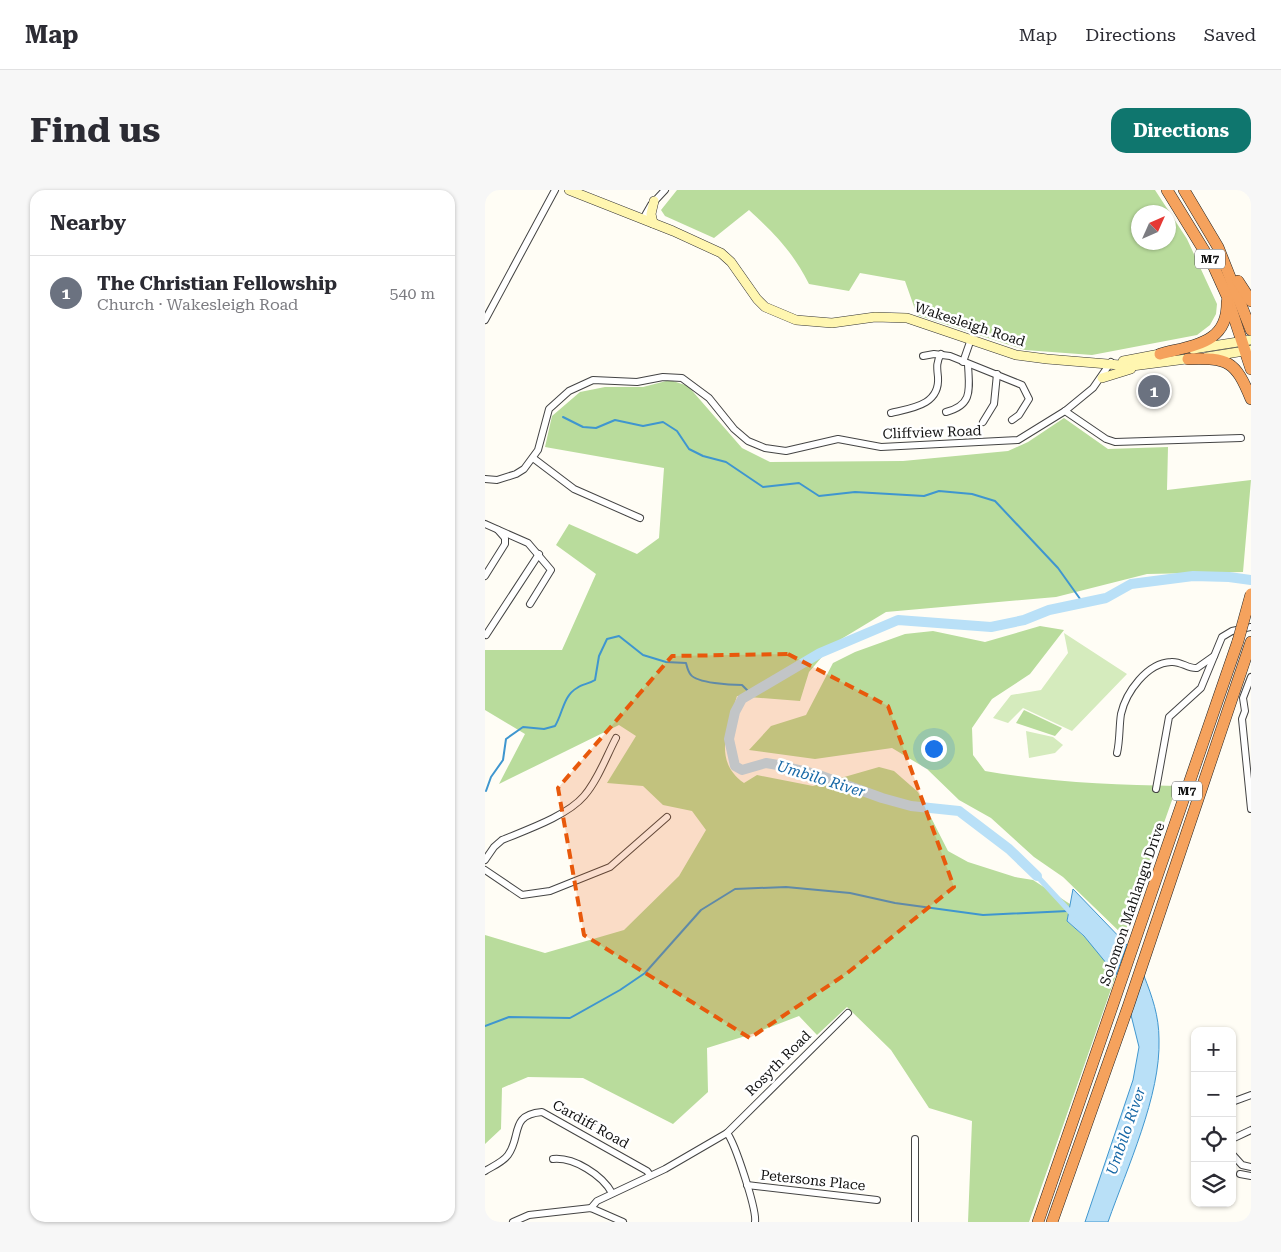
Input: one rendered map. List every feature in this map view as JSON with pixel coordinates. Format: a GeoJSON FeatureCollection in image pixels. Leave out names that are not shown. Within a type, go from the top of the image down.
{"type":"FeatureCollection","features":[{"type":"Feature","properties":{"kind":"highway","name":"M7"},"geometry":{"type":"LineString","coordinates":[[1167,190],[1198,238],[1227,296],[1248,346],[1251,369]]}},
{"type":"Feature","properties":{"kind":"highway","name":"M7"},"geometry":{"type":"LineString","coordinates":[[1184,190],[1218,247],[1251,330]]}},
{"type":"Feature","properties":{"kind":"highway"},"geometry":{"type":"LineString","coordinates":[[1218,247],[1251,301]]}},
{"type":"Feature","properties":{"kind":"highway"},"geometry":{"type":"LineString","coordinates":[[1160,354],[1205,341],[1217,334],[1227,316],[1227,296]]}},
{"type":"Feature","properties":{"kind":"highway"},"geometry":{"type":"LineString","coordinates":[[1188,359],[1215,358],[1231,364],[1241,378],[1251,399]]}},
{"type":"Feature","properties":{"kind":"highway","name":"Solomon Mahlangu Drive"},"geometry":{"type":"LineString","coordinates":[[1038,1222],[1238,641],[1251,594]]}},
{"type":"Feature","properties":{"kind":"highway","name":"Solomon Mahlangu Drive"},"geometry":{"type":"LineString","coordinates":[[1052,1222],[1128,1007],[1250,643]]}},
{"type":"Feature","properties":{"kind":"main road","name":"Wakesleigh Road"},"geometry":{"type":"LineString","coordinates":[[569,190],[653,223],[721,253],[731,262],[757,299],[765,307],[785,317],[809,322],[832,323],[875,317],[907,318],[1016,355],[1088,362],[1146,365],[1188,359],[1248,346]]}},
{"type":"Feature","properties":{"kind":"main road"},"geometry":{"type":"LineString","coordinates":[[653,223],[651,214],[654,201]]}},
{"type":"Feature","properties":{"kind":"main road","name":"Wakesleigh Road"},"geometry":{"type":"LineString","coordinates":[[1108,363],[1160,354],[1248,346]]}},
{"type":"Feature","properties":{"kind":"main road"},"geometry":{"type":"LineString","coordinates":[[1088,362],[1095,368],[1100,380],[1146,365]]}},
{"type":"Feature","properties":{"kind":"street"},"geometry":{"type":"LineString","coordinates":[[485,320],[555,190]]}},
{"type":"Feature","properties":{"kind":"street"},"geometry":{"type":"LineString","coordinates":[[643,219],[654,201],[665,190]]}},
{"type":"Feature","properties":{"kind":"street"},"geometry":{"type":"LineString","coordinates":[[946,412],[960,408],[967,399],[966,363],[971,339]]}},
{"type":"Feature","properties":{"kind":"street"},"geometry":{"type":"LineString","coordinates":[[891,413],[924,404],[933,396],[938,387],[937,362],[941,354]]}},
{"type":"Feature","properties":{"kind":"street"},"geometry":{"type":"LineString","coordinates":[[923,356],[941,354],[1019,384],[1027,392],[1027,402],[1019,415],[1012,420]]}},
{"type":"Feature","properties":{"kind":"street","name":"Cliffview Road"},"geometry":{"type":"LineString","coordinates":[[533,458],[549,409],[569,391],[593,380],[637,382],[663,377],[682,378],[709,398],[740,435],[756,445],[776,450],[795,450],[838,439],[881,447],[1009,442],[1025,437],[1065,411],[1100,380],[1108,363]]}},
{"type":"Feature","properties":{"kind":"street"},"geometry":{"type":"LineString","coordinates":[[983,422],[994,404],[997,374]]}},
{"type":"Feature","properties":{"kind":"street"},"geometry":{"type":"LineString","coordinates":[[1065,411],[1105,439],[1115,442],[1241,438]]}},
{"type":"Feature","properties":{"kind":"street"},"geometry":{"type":"LineString","coordinates":[[485,479],[497,480],[516,474],[533,458],[577,491],[640,518]]}},
{"type":"Feature","properties":{"kind":"street"},"geometry":{"type":"LineString","coordinates":[[485,524],[521,538],[539,554],[551,570],[529,604]]}},
{"type":"Feature","properties":{"kind":"street"},"geometry":{"type":"LineString","coordinates":[[485,576],[505,544],[505,538],[498,529]]}},
{"type":"Feature","properties":{"kind":"street"},"geometry":{"type":"LineString","coordinates":[[486,635],[539,554]]}},
{"type":"Feature","properties":{"kind":"street"},"geometry":{"type":"LineString","coordinates":[[1157,789],[1167,722],[1172,713],[1201,688],[1220,640],[1225,634],[1251,626]]}},
{"type":"Feature","properties":{"kind":"street"},"geometry":{"type":"LineString","coordinates":[[1117,753],[1123,710],[1133,688],[1143,676],[1159,665],[1170,662],[1197,668],[1213,656]]}},
{"type":"Feature","properties":{"kind":"street"},"geometry":{"type":"LineString","coordinates":[[1251,677],[1243,698],[1248,710],[1243,719],[1251,809]]}},
{"type":"Feature","properties":{"kind":"street"},"geometry":{"type":"LineString","coordinates":[[485,860],[494,847],[502,840],[557,815],[580,801],[589,790],[616,738]]}},
{"type":"Feature","properties":{"kind":"street"},"geometry":{"type":"LineString","coordinates":[[485,870],[522,895],[550,892],[610,868],[667,818]]}},
{"type":"Feature","properties":{"kind":"street","name":"Rosyth Road"},"geometry":{"type":"LineString","coordinates":[[727,1133],[848,1012]]}},
{"type":"Feature","properties":{"kind":"street"},"geometry":{"type":"LineString","coordinates":[[1236,1101],[1251,1095]]}},
{"type":"Feature","properties":{"kind":"street","name":"Cardiff Road"},"geometry":{"type":"LineString","coordinates":[[485,1171],[507,1156],[517,1128],[523,1119],[534,1112],[542,1112],[622,1155],[647,1170],[650,1175]]}},
{"type":"Feature","properties":{"kind":"street"},"geometry":{"type":"LineString","coordinates":[[1236,1137],[1251,1130]]}},
{"type":"Feature","properties":{"kind":"street"},"geometry":{"type":"LineString","coordinates":[[591,1208],[597,1201],[665,1169],[727,1133],[732,1141],[747,1185],[756,1220],[763,1222]]}},
{"type":"Feature","properties":{"kind":"street"},"geometry":{"type":"LineString","coordinates":[[915,1139],[915,1222]]}},
{"type":"Feature","properties":{"kind":"street"},"geometry":{"type":"LineString","coordinates":[[553,1160],[565,1158],[598,1177],[612,1193]]}},
{"type":"Feature","properties":{"kind":"street"},"geometry":{"type":"LineString","coordinates":[[1236,1158],[1242,1165],[1251,1167]]}},
{"type":"Feature","properties":{"kind":"street"},"geometry":{"type":"LineString","coordinates":[[1240,1174],[1251,1176]]}},
{"type":"Feature","properties":{"kind":"street","name":"Petersons Place"},"geometry":{"type":"LineString","coordinates":[[747,1185],[877,1200]]}},
{"type":"Feature","properties":{"kind":"street"},"geometry":{"type":"LineString","coordinates":[[513,1222],[529,1215],[591,1208],[611,1219],[623,1222]]}},
{"type":"Feature","properties":{"kind":"highlighted area"},"geometry":{"type":"Polygon","coordinates":[[[788,654],[888,706],[954,887],[846,974],[750,1038],[584,935],[558,788],[672,656],[788,654]]]}},
{"type":"Feature","properties":{"kind":"green space"},"geometry":{"type":"Polygon","coordinates":[[[677,190],[1155,190],[1165,205],[1131,205],[1131,250],[1176,250],[1176,222],[1187,239],[1217,304],[1216,314],[1210,325],[1197,335],[1092,355],[1025,350],[917,315],[905,281],[860,273],[849,291],[809,284],[783,244],[749,210],[714,238],[665,216],[661,210],[677,190]]]}},
{"type":"Feature","properties":{"kind":"green space"},"geometry":{"type":"Polygon","coordinates":[[[670,380],[688,386],[742,448],[770,462],[903,461],[1008,451],[1028,442],[1064,418],[1108,449],[1168,447],[1167,490],[1251,480],[1243,572],[1147,574],[1056,597],[886,612],[833,644],[809,672],[800,701],[737,696],[730,719],[725,743],[725,754],[734,774],[744,783],[757,775],[813,786],[879,767],[894,771],[918,792],[948,851],[968,862],[1015,877],[1033,880],[1070,904],[1067,921],[1091,943],[1116,975],[1029,1222],[968,1222],[972,1121],[929,1108],[891,1050],[847,1007],[817,1035],[799,1016],[755,1033],[707,1048],[708,1092],[673,1124],[583,1078],[528,1077],[502,1088],[501,1129],[485,1144],[485,935],[545,953],[624,930],[679,876],[706,830],[692,811],[663,805],[643,786],[607,783],[636,736],[619,725],[499,784],[525,734],[485,710],[485,650],[562,650],[596,574],[556,545],[569,524],[637,554],[659,538],[664,468],[545,447],[552,416],[580,392],[605,387],[643,387],[670,380]]]}},
{"type":"Feature","properties":{"kind":"green space"},"geometry":{"type":"Polygon","coordinates":[[[1040,626],[1064,630],[1030,674],[992,699],[972,728],[973,755],[985,771],[1009,775],[1081,782],[1177,786],[1124,936],[1063,877],[1034,857],[991,818],[959,800],[927,769],[892,748],[815,759],[749,750],[771,726],[806,715],[833,663],[855,652],[905,634],[933,631],[985,642],[1040,626]]]}},
{"type":"Feature","properties":{"kind":"green space"},"geometry":{"type":"Polygon","coordinates":[[[1064,633],[1127,674],[1072,731],[1023,708],[1008,723],[993,718],[1011,695],[1041,690],[1068,653],[1064,633]]]}},
{"type":"Feature","properties":{"kind":"green space"},"geometry":{"type":"Polygon","coordinates":[[[1024,710],[1062,728],[1055,736],[1016,723],[1024,710]]]}},
{"type":"Feature","properties":{"kind":"green space"},"geometry":{"type":"Polygon","coordinates":[[[1026,731],[1053,737],[1063,745],[1055,753],[1029,758],[1026,731]]]}},
{"type":"Feature","properties":{"kind":"water"},"geometry":{"type":"Polygon","coordinates":[[[1073,889],[1127,945],[1116,975],[1084,936],[1067,921],[1073,889]]]}},
{"type":"Feature","properties":{"kind":"water"},"geometry":{"type":"Polygon","coordinates":[[[1144,976],[1155,1006],[1159,1031],[1155,1084],[1133,1155],[1108,1222],[1085,1222],[1133,1080],[1139,1047],[1130,1011],[1144,976]]]}},
{"type":"Feature","properties":{"kind":"waterway"},"geometry":{"type":"LineString","coordinates":[[563,417],[583,427],[596,428],[615,420],[643,426],[663,422],[677,431],[689,449],[703,456],[726,462],[763,487],[799,483],[819,496],[855,492],[924,496],[939,491],[972,494],[995,501],[1058,568],[1083,603]]}},
{"type":"Feature","properties":{"kind":"waterway","name":"Umbilo River"},"geometry":{"type":"LineString","coordinates":[[1037,876],[1009,849],[959,811],[911,806],[882,798],[816,774],[778,765],[766,763],[742,770],[735,766],[729,739],[735,712],[742,699],[820,653],[898,620],[991,627],[1024,620],[1049,610],[1106,598],[1131,584],[1193,576],[1251,580]]}},
{"type":"Feature","properties":{"kind":"waterway"},"geometry":{"type":"LineString","coordinates":[[486,791],[491,777],[503,760],[506,739],[523,727],[544,729],[555,726],[572,691],[595,680],[599,656],[607,639],[619,636],[643,655],[666,662],[686,663],[689,672],[694,678],[715,683],[742,685],[750,693]]}},
{"type":"Feature","properties":{"kind":"waterway","name":"Umbilo River"},"geometry":{"type":"LineString","coordinates":[[1037,876],[1073,915]]}},
{"type":"Feature","properties":{"kind":"waterway"},"geometry":{"type":"LineString","coordinates":[[485,1026],[509,1017],[570,1018],[620,990],[645,973],[701,910],[735,889],[786,887],[850,893],[895,903],[983,915],[1068,911]]}},
{"type":"Feature","properties":{"kind":"place","name":"The Christian Fellowship"},"geometry":{"type":"Point","coordinates":[1154,391]}}]}
